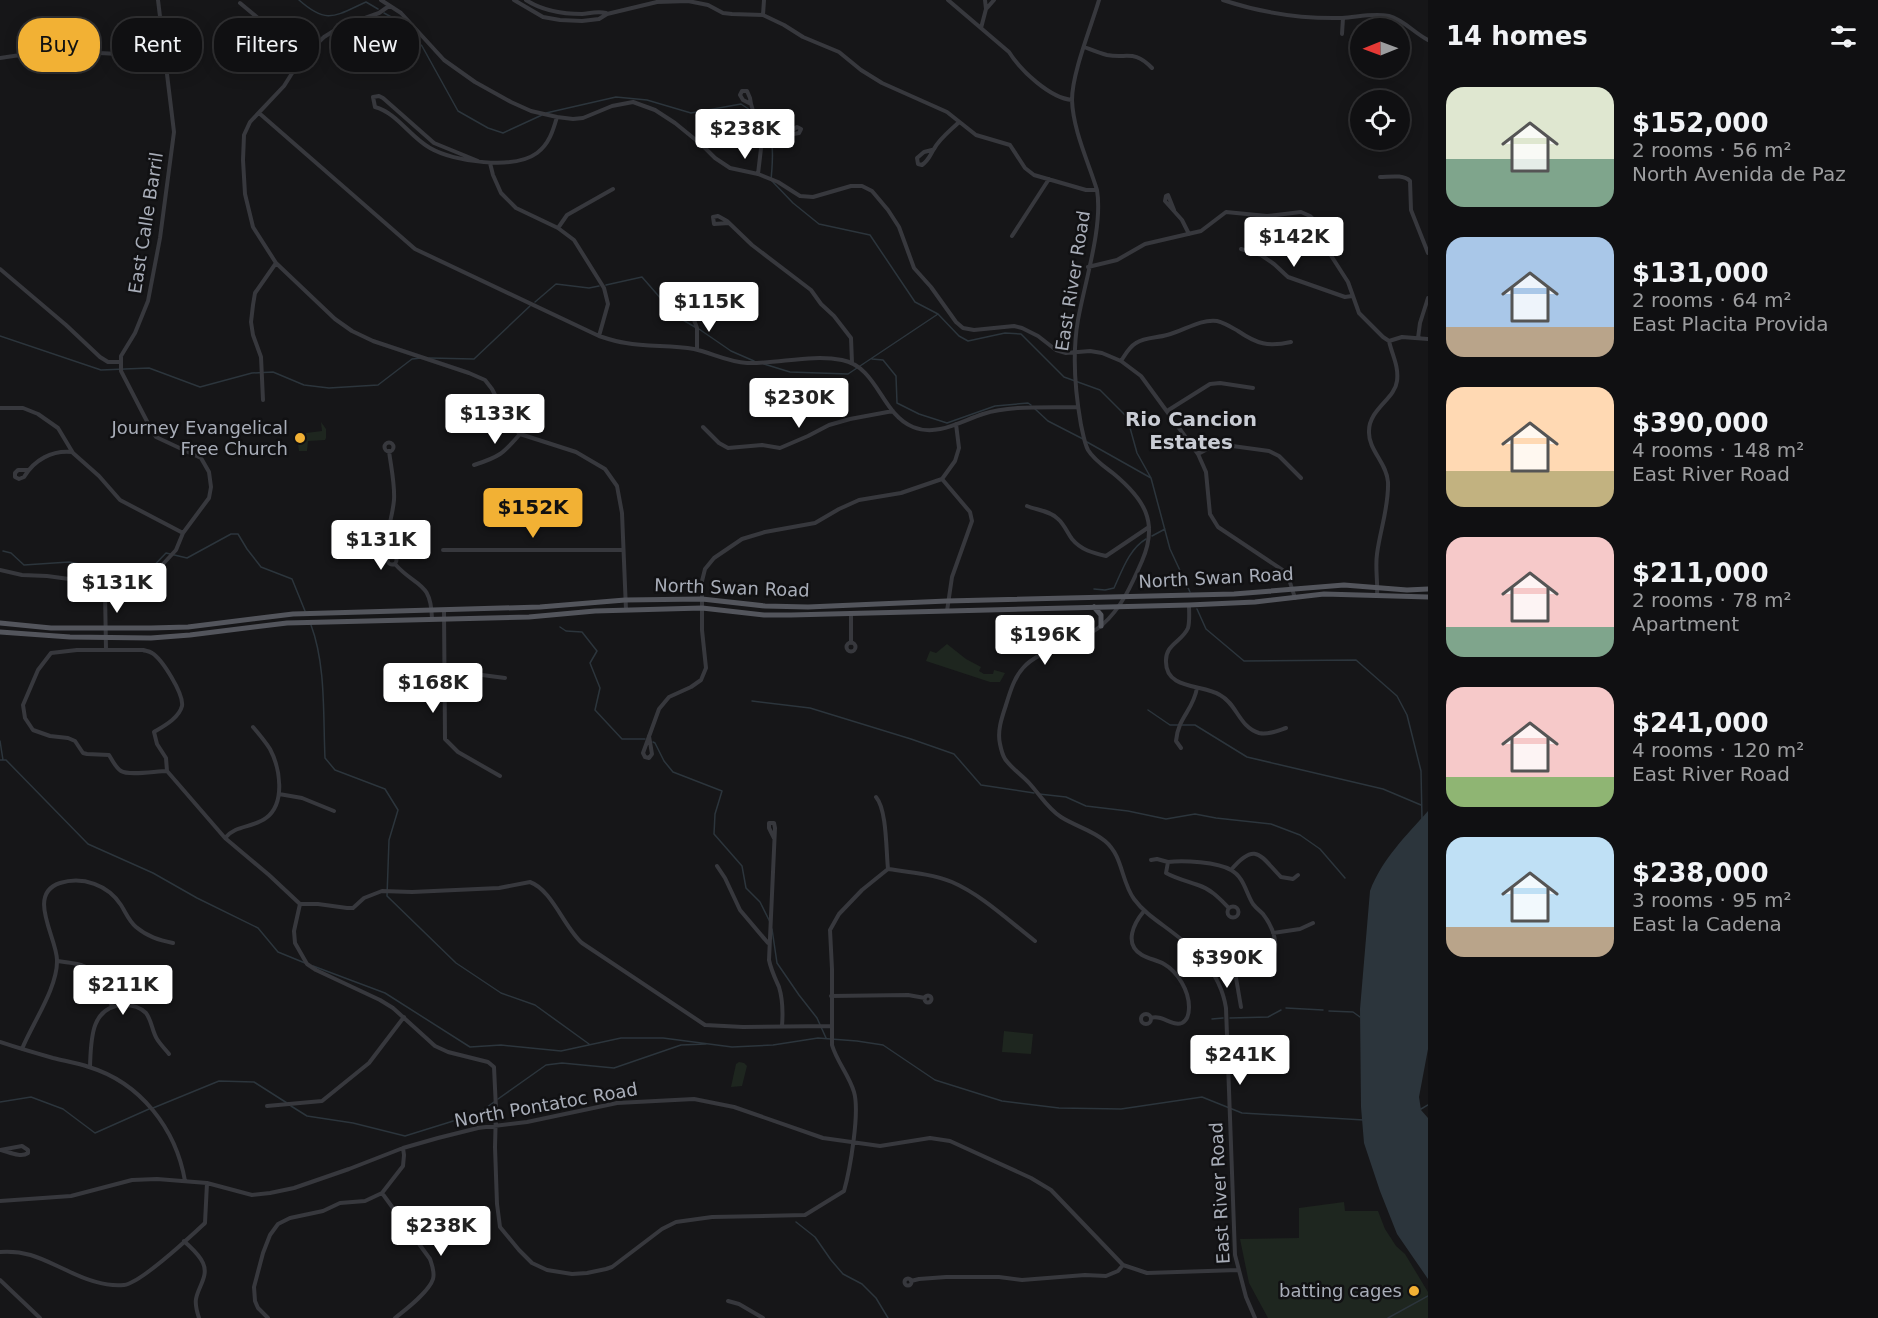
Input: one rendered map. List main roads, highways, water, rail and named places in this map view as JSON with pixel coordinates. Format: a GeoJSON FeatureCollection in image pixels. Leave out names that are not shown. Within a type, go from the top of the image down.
{"type":"FeatureCollection","features":[{"type":"Feature","properties":{"kind":"main road","name":"North Swan Road"},"geometry":{"type":"LineString","coordinates":[[0,623],[51,628],[188,627],[293,614],[540,607],[625,600],[702,598],[765,606],[808,607],[1245,593],[1344,585],[1407,590],[1428,589]]}},
{"type":"Feature","properties":{"kind":"main road","name":"North Swan Road"},"geometry":{"type":"LineString","coordinates":[[0,632],[70,637],[171,637],[287,623],[529,617],[626,610],[702,608],[774,615],[851,614],[1189,605],[1324,594],[1428,597]]}},
{"type":"Feature","properties":{"kind":"main road"},"geometry":{"type":"LineString","coordinates":[[1094,607],[1101,615],[1101,626]]}},
{"type":"Feature","properties":{"kind":"waterway"},"geometry":{"type":"LineString","coordinates":[[299,0],[317,13],[331,16],[366,2],[378,9]]}},
{"type":"Feature","properties":{"kind":"waterway"},"geometry":{"type":"LineString","coordinates":[[384,13],[395,19],[422,46],[458,111],[488,128],[503,133],[542,115]]}},
{"type":"Feature","properties":{"kind":"waterway"},"geometry":{"type":"LineString","coordinates":[[546,113],[616,97],[647,100],[691,113],[741,104],[750,110]]}},
{"type":"Feature","properties":{"kind":"waterway"},"geometry":{"type":"LineString","coordinates":[[754,113],[767,126],[770,134],[773,152],[771,180],[793,203],[819,224],[870,235],[915,302],[938,314]]}},
{"type":"Feature","properties":{"kind":"waterway"},"geometry":{"type":"LineString","coordinates":[[606,285],[642,277],[676,316],[695,327]]}},
{"type":"Feature","properties":{"kind":"waterway"},"geometry":{"type":"LineString","coordinates":[[535,302],[556,284],[589,288],[599,286]]}},
{"type":"Feature","properties":{"kind":"waterway"},"geometry":{"type":"LineString","coordinates":[[429,358],[474,359],[530,306]]}},
{"type":"Feature","properties":{"kind":"waterway"},"geometry":{"type":"LineString","coordinates":[[764,364],[790,372],[848,374],[938,314],[959,336],[968,341],[1005,333],[1021,334],[1064,377],[1100,390],[1127,417],[1137,453],[1151,478],[1170,549],[1190,592]]}},
{"type":"Feature","properties":{"kind":"waterway"},"geometry":{"type":"LineString","coordinates":[[699,329],[731,351],[754,361]]}},
{"type":"Feature","properties":{"kind":"waterway"},"geometry":{"type":"LineString","coordinates":[[0,336],[101,370],[149,368],[200,387],[252,373],[273,372],[304,385],[329,388],[378,385],[412,359],[421,358]]}},
{"type":"Feature","properties":{"kind":"waterway"},"geometry":{"type":"LineString","coordinates":[[872,359],[883,360],[896,376],[897,403],[919,414],[947,423],[995,406],[1028,403],[1031,405]]}},
{"type":"Feature","properties":{"kind":"waterway"},"geometry":{"type":"LineString","coordinates":[[1034,408],[1048,421],[1083,439]]}},
{"type":"Feature","properties":{"kind":"waterway"},"geometry":{"type":"LineString","coordinates":[[1087,442],[1151,478]]}},
{"type":"Feature","properties":{"kind":"waterway"},"geometry":{"type":"LineString","coordinates":[[1152,536],[1165,529]]}},
{"type":"Feature","properties":{"kind":"waterway"},"geometry":{"type":"LineString","coordinates":[[3,551],[11,553],[24,565],[69,562],[144,576],[166,553],[187,558],[231,534],[238,534],[261,567],[292,579],[305,611]]}},
{"type":"Feature","properties":{"kind":"waterway"},"geometry":{"type":"LineString","coordinates":[[1094,589],[1114,588],[1131,554],[1146,539]]}},
{"type":"Feature","properties":{"kind":"waterway"},"geometry":{"type":"LineString","coordinates":[[1197,609],[1206,629],[1244,661],[1356,660],[1397,696],[1407,715],[1421,771],[1422,819]]}},
{"type":"Feature","properties":{"kind":"waterway"},"geometry":{"type":"LineString","coordinates":[[311,625],[316,640],[321,673],[325,758],[335,770],[385,789],[398,810],[389,840],[387,896],[456,963],[501,993],[535,1005],[589,1044]]}},
{"type":"Feature","properties":{"kind":"waterway"},"geometry":{"type":"LineString","coordinates":[[560,627],[566,631],[582,632],[597,651],[590,663],[600,688],[595,710],[622,739],[645,739]]}},
{"type":"Feature","properties":{"kind":"waterway"},"geometry":{"type":"LineString","coordinates":[[752,701],[810,708],[911,739],[954,754],[981,785],[1034,793]]}},
{"type":"Feature","properties":{"kind":"waterway"},"geometry":{"type":"LineString","coordinates":[[1148,710],[1170,725],[1195,725],[1247,757],[1383,789],[1421,805]]}},
{"type":"Feature","properties":{"kind":"waterway"},"geometry":{"type":"LineString","coordinates":[[0,741],[3,760]]}},
{"type":"Feature","properties":{"kind":"waterway"},"geometry":{"type":"LineString","coordinates":[[653,742],[673,772],[722,791],[715,814],[714,834],[742,866],[746,888],[760,902],[770,922]]}},
{"type":"Feature","properties":{"kind":"waterway"},"geometry":{"type":"LineString","coordinates":[[0,760],[6,760],[88,844],[153,873],[258,928],[278,952],[305,963]]}},
{"type":"Feature","properties":{"kind":"waterway"},"geometry":{"type":"LineString","coordinates":[[1039,794],[1066,797],[1086,806],[1128,811],[1166,819],[1195,814],[1271,824],[1300,835],[1320,849],[1345,878]]}},
{"type":"Feature","properties":{"kind":"waterway"},"geometry":{"type":"LineString","coordinates":[[772,929],[777,963],[817,1018],[826,1038]]}},
{"type":"Feature","properties":{"kind":"waterway"},"geometry":{"type":"LineString","coordinates":[[313,966],[385,993],[470,1047],[501,1045],[561,1051],[621,1038],[663,1038],[732,1047],[773,1045],[818,1038],[857,1041],[883,1045],[935,1080],[1002,1101],[1059,1108],[1121,1109],[1202,1097],[1242,1113],[1364,1120]]}},
{"type":"Feature","properties":{"kind":"waterway"},"geometry":{"type":"LineString","coordinates":[[1286,1008],[1323,1010]]}},
{"type":"Feature","properties":{"kind":"waterway"},"geometry":{"type":"LineString","coordinates":[[1230,1018],[1268,1017],[1281,1010]]}},
{"type":"Feature","properties":{"kind":"waterway"},"geometry":{"type":"LineString","coordinates":[[1329,1011],[1353,1012],[1360,1017]]}},
{"type":"Feature","properties":{"kind":"waterway"},"geometry":{"type":"LineString","coordinates":[[1212,1019],[1223,1018]]}},
{"type":"Feature","properties":{"kind":"waterway"},"geometry":{"type":"LineString","coordinates":[[498,1099],[546,1065],[562,1063],[614,1068],[681,1045],[706,1044]]}},
{"type":"Feature","properties":{"kind":"waterway"},"geometry":{"type":"LineString","coordinates":[[153,1108],[219,1081],[254,1082],[287,1103]]}},
{"type":"Feature","properties":{"kind":"waterway"},"geometry":{"type":"LineString","coordinates":[[0,1102],[31,1097],[63,1109],[95,1133],[149,1109]]}},
{"type":"Feature","properties":{"kind":"waterway"},"geometry":{"type":"LineString","coordinates":[[291,1106],[307,1116],[353,1123],[405,1136],[479,1113],[494,1102]]}},
{"type":"Feature","properties":{"kind":"waterway"},"geometry":{"type":"LineString","coordinates":[[1421,1109],[1428,1105]]}},
{"type":"Feature","properties":{"kind":"waterway"},"geometry":{"type":"LineString","coordinates":[[796,1222],[815,1237],[843,1274],[862,1284],[876,1298],[888,1318]]}},
{"type":"Feature","properties":{"kind":"waterway"},"geometry":{"type":"LineString","coordinates":[[1388,1318],[1428,1296]]}},
{"type":"Feature","properties":{"kind":"place","name":"Journey Evangelical Free Church"},"geometry":{"type":"Point","coordinates":[300,438]}},
{"type":"Feature","properties":{"kind":"place","name":"batting cages"},"geometry":{"type":"Point","coordinates":[1414,1291]}},
{"type":"Feature","properties":{"kind":"district","name":"Rio Cancion Estates"},"geometry":{"type":"Point","coordinates":[1191,430]}}]}
